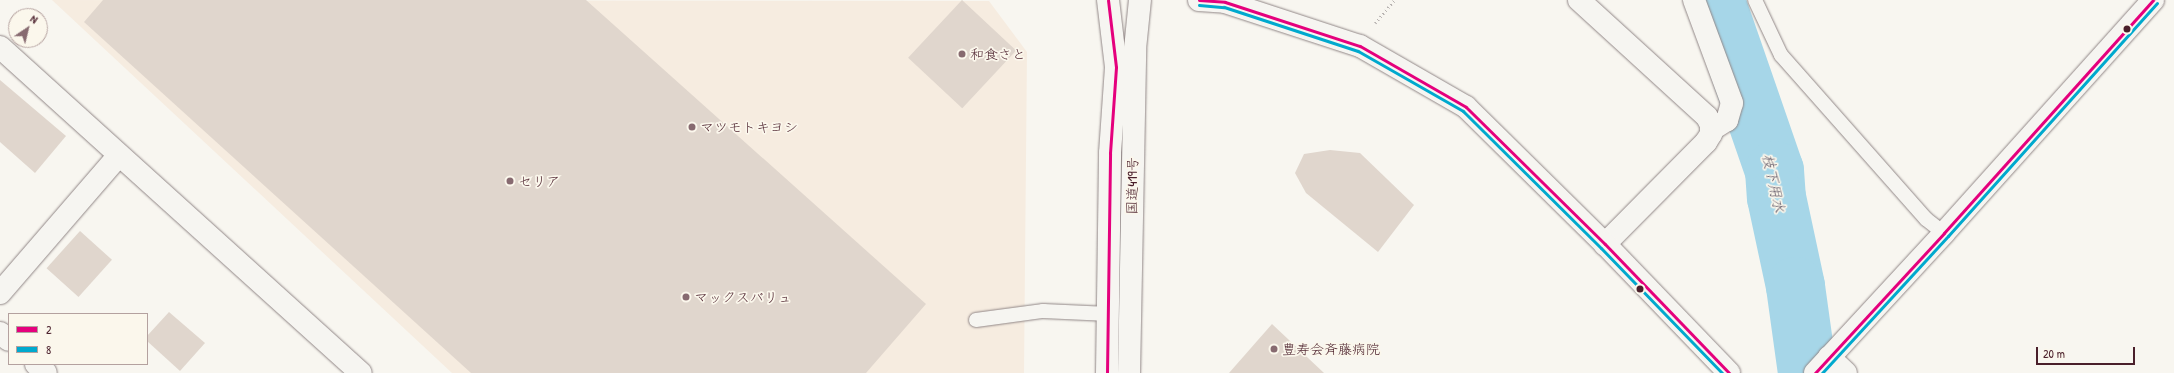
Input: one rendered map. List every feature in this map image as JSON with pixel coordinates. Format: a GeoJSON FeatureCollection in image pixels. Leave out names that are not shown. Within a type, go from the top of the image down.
{"type":"FeatureCollection","features":[{"type":"Feature","properties":{"kind":"main road","name":"国道419号"},"geometry":{"type":"LineString","coordinates":[[1107,373],[1110,153],[1116,68],[1108,0]]}},
{"type":"Feature","properties":{"kind":"main road","name":"国道419号"},"geometry":{"type":"LineString","coordinates":[[1129,373],[1135,49],[1140,0]]}},
{"type":"Feature","properties":{"kind":"main road"},"geometry":{"type":"LineString","coordinates":[[1199,0],[1232,4],[1360,46],[1466,107],[1605,244],[1729,373]]}},
{"type":"Feature","properties":{"kind":"main road"},"geometry":{"type":"LineString","coordinates":[[1579,0],[1707,117],[1711,130]]}},
{"type":"Feature","properties":{"kind":"main road"},"geometry":{"type":"LineString","coordinates":[[1605,244],[1706,142],[1711,130],[1727,120],[1732,103],[1694,0]]}},
{"type":"Feature","properties":{"kind":"main road"},"geometry":{"type":"LineString","coordinates":[[1846,373],[1822,365],[1944,233],[2153,0]]}},
{"type":"Feature","properties":{"kind":"main road"},"geometry":{"type":"LineString","coordinates":[[0,47],[361,373]]}},
{"type":"Feature","properties":{"kind":"main road"},"geometry":{"type":"LineString","coordinates":[[0,293],[119,155]]}},
{"type":"Feature","properties":{"kind":"main road"},"geometry":{"type":"LineString","coordinates":[[0,332],[8,339]]}},
{"type":"Feature","properties":{"kind":"main road"},"geometry":{"type":"LineString","coordinates":[[37,365],[46,373]]}},
{"type":"Feature","properties":{"kind":"lane"},"geometry":{"type":"LineString","coordinates":[[1755,0],[1781,55],[1926,219],[1944,233]]}},
{"type":"Feature","properties":{"kind":"lane"},"geometry":{"type":"LineString","coordinates":[[976,320],[1043,311],[1109,314]]}},
{"type":"Feature","properties":{"kind":"shaded area"},"geometry":{"type":"Polygon","coordinates":[[[52,0],[989,1],[1027,52],[1024,373],[452,373],[52,0]]]}},
{"type":"Feature","properties":{"kind":"building"},"geometry":{"type":"Polygon","coordinates":[[[103,0],[586,0],[926,304],[866,373],[471,373],[84,22],[103,0]]]}},
{"type":"Feature","properties":{"kind":"building","name":"和食さと"},"geometry":{"type":"Polygon","coordinates":[[[962,0],[1016,50],[962,108],[908,58],[962,0]]]}},
{"type":"Feature","properties":{"kind":"building"},"geometry":{"type":"Polygon","coordinates":[[[0,80],[66,136],[35,173],[0,142],[0,80]]]}},
{"type":"Feature","properties":{"kind":"building"},"geometry":{"type":"Polygon","coordinates":[[[1330,150],[1360,153],[1414,205],[1378,252],[1306,193],[1295,173],[1304,154],[1330,150]]]}},
{"type":"Feature","properties":{"kind":"building"},"geometry":{"type":"Polygon","coordinates":[[[80,231],[112,260],[78,297],[47,268],[80,231]]]}},
{"type":"Feature","properties":{"kind":"building"},"geometry":{"type":"Polygon","coordinates":[[[169,312],[205,343],[180,371],[148,342],[148,335],[169,312]]]}},
{"type":"Feature","properties":{"kind":"building","name":"豊寿会斉藤病院"},"geometry":{"type":"Polygon","coordinates":[[[1272,324],[1324,373],[1229,373],[1272,324]]]}},
{"type":"Feature","properties":{"kind":"waterway","name":"枝下用水"},"geometry":{"type":"LineString","coordinates":[[1715,0],[1774,170],[1776,197],[1795,286],[1807,373]]}},
{"type":"Feature","properties":{"kind":"transit line","name":"2"},"geometry":{"type":"LineString","coordinates":[[1107,373],[1110,153],[1116,67],[1108,0]]}},
{"type":"Feature","properties":{"kind":"transit line","name":"2"},"geometry":{"type":"LineString","coordinates":[[1199,0],[1225,2],[1360,46],[1466,107],[1605,244],[1729,373]]}},
{"type":"Feature","properties":{"kind":"transit line","name":"2"},"geometry":{"type":"LineString","coordinates":[[1815,373],[1944,233],[2153,0]]}},
{"type":"Feature","properties":{"kind":"transit line","name":"8"},"geometry":{"type":"LineString","coordinates":[[1822,373],[1948,236],[2157,3]]}},
{"type":"Feature","properties":{"kind":"transit line","name":"8"},"geometry":{"type":"LineString","coordinates":[[1199,5],[1224,7],[1358,51],[1463,111],[1601,248],[1722,373]]}},
{"type":"Feature","properties":{"kind":"place","name":"和食さと"},"geometry":{"type":"Point","coordinates":[962,54]}},
{"type":"Feature","properties":{"kind":"place","name":"マツモトキヨシ"},"geometry":{"type":"Point","coordinates":[692,127]}},
{"type":"Feature","properties":{"kind":"place","name":"セリア"},"geometry":{"type":"Point","coordinates":[510,181]}},
{"type":"Feature","properties":{"kind":"place","name":"マックスバリュ"},"geometry":{"type":"Point","coordinates":[686,297]}},
{"type":"Feature","properties":{"kind":"place","name":"豊寿会斉藤病院"},"geometry":{"type":"Point","coordinates":[1274,349]}}]}
